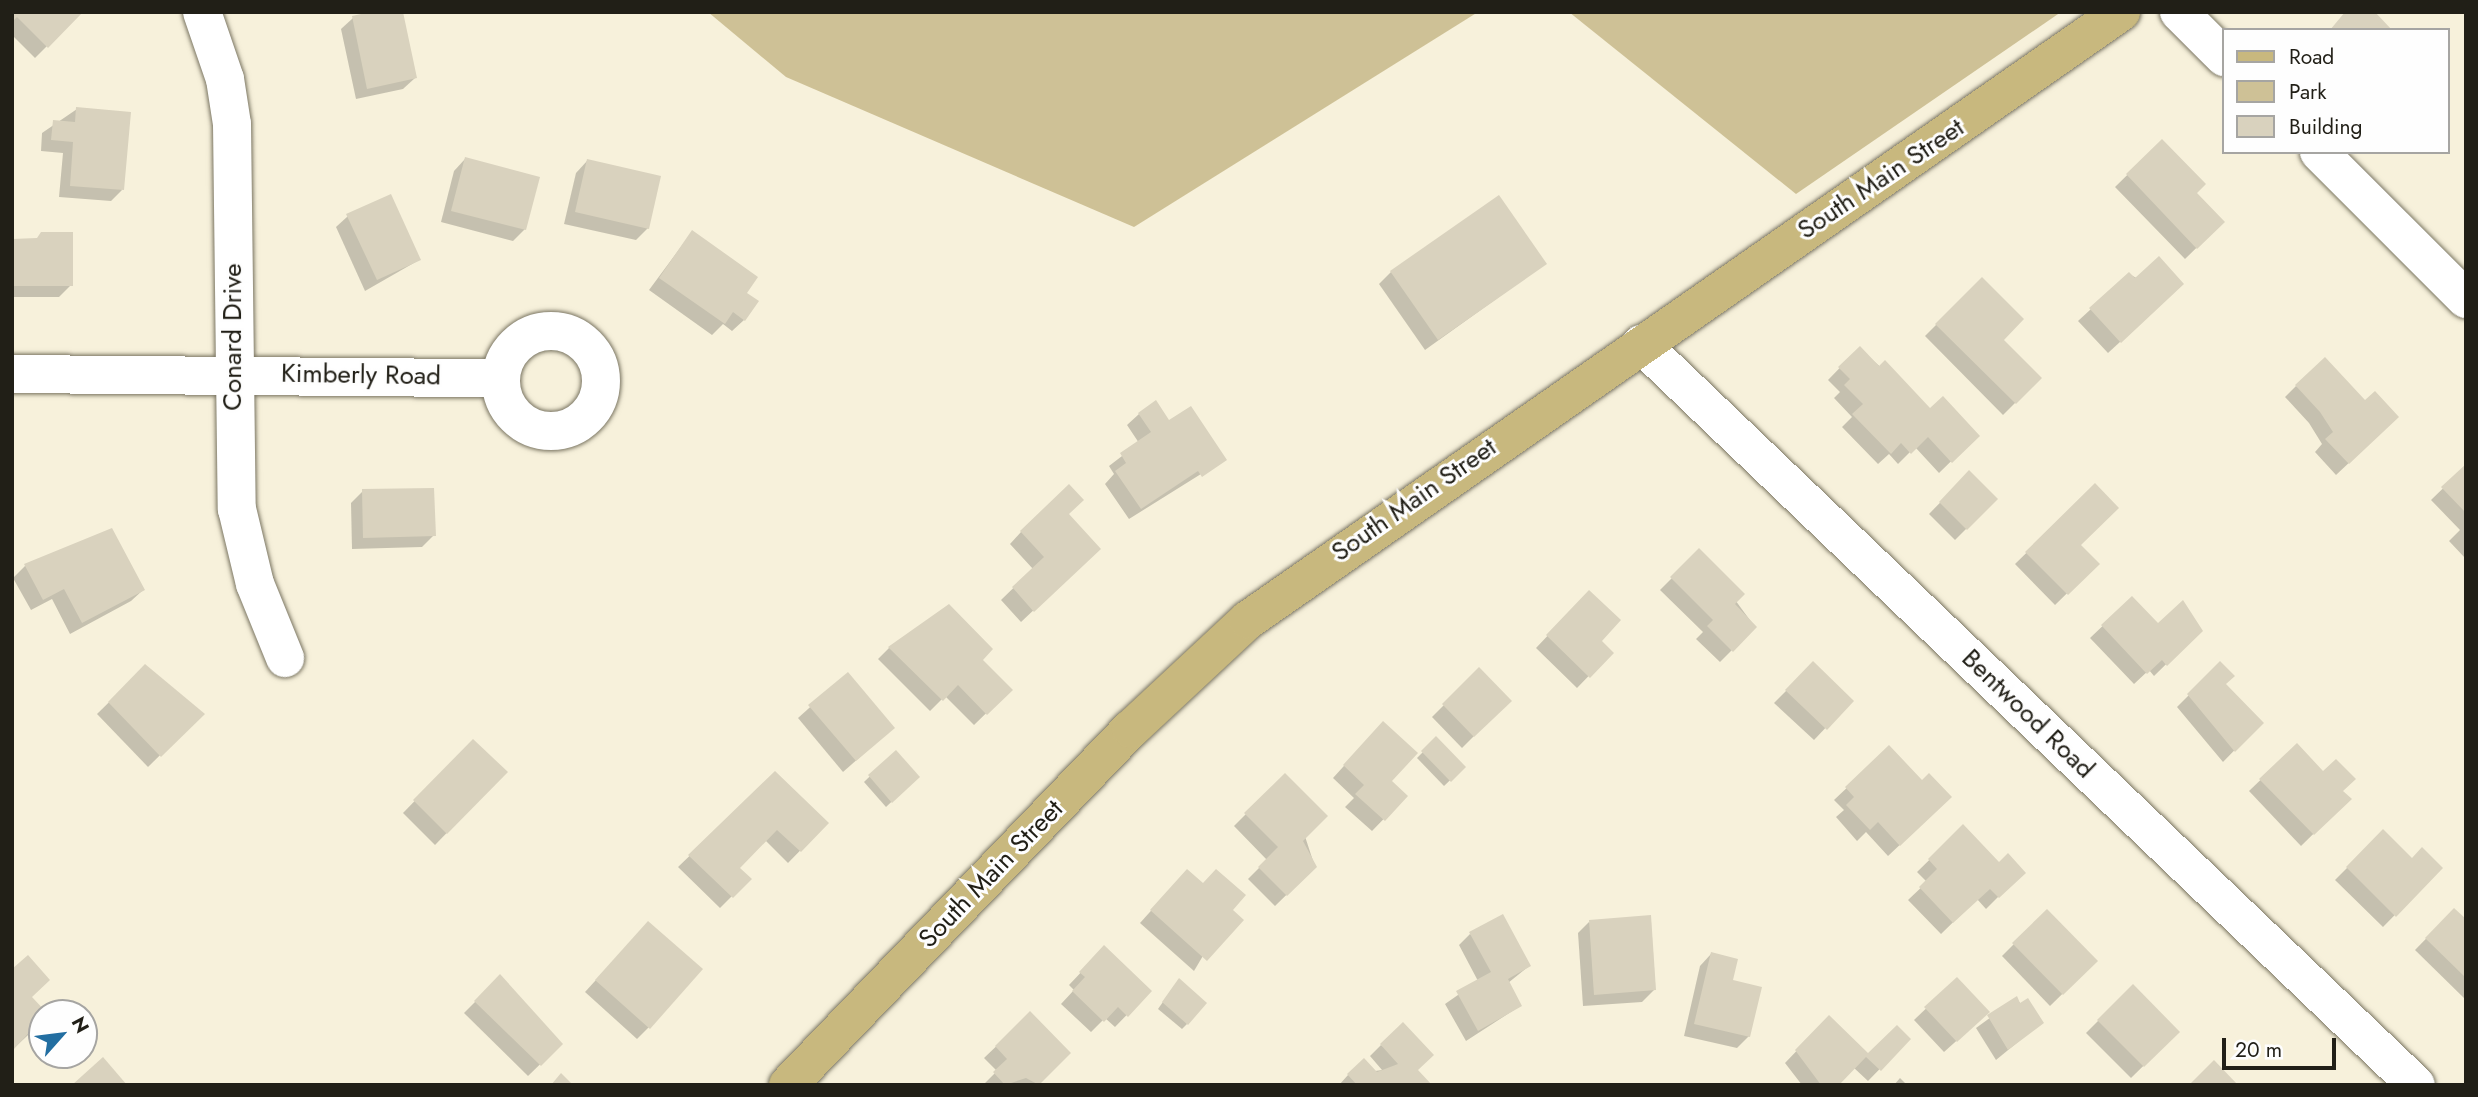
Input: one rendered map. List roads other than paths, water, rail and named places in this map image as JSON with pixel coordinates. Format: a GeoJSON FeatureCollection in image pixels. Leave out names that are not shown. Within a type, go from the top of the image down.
{"type":"FeatureCollection","features":[{"type":"Feature","properties":{"kind":"main road","name":"South Main Street"},"geometry":{"type":"LineString","coordinates":[[788,1085],[1131,729],[1248,620],[2121,12]]}},
{"type":"Feature","properties":{"kind":"street","name":"Conard Drive"},"geometry":{"type":"LineString","coordinates":[[202,12],[225,79],[232,124],[237,373],[232,436],[237,509],[255,584],[285,658]]}},
{"type":"Feature","properties":{"kind":"street"},"geometry":{"type":"LineString","coordinates":[[2179,12],[2222,55]]}},
{"type":"Feature","properties":{"kind":"street"},"geometry":{"type":"LineString","coordinates":[[2321,154],[2466,299]]}},
{"type":"Feature","properties":{"kind":"street","name":"Bentwood Road"},"geometry":{"type":"LineString","coordinates":[[1641,344],[2416,1085]]}},
{"type":"Feature","properties":{"kind":"street","name":"Kimberly Road"},"geometry":{"type":"LineString","coordinates":[[12,374],[237,373],[500,378]]}}]}
